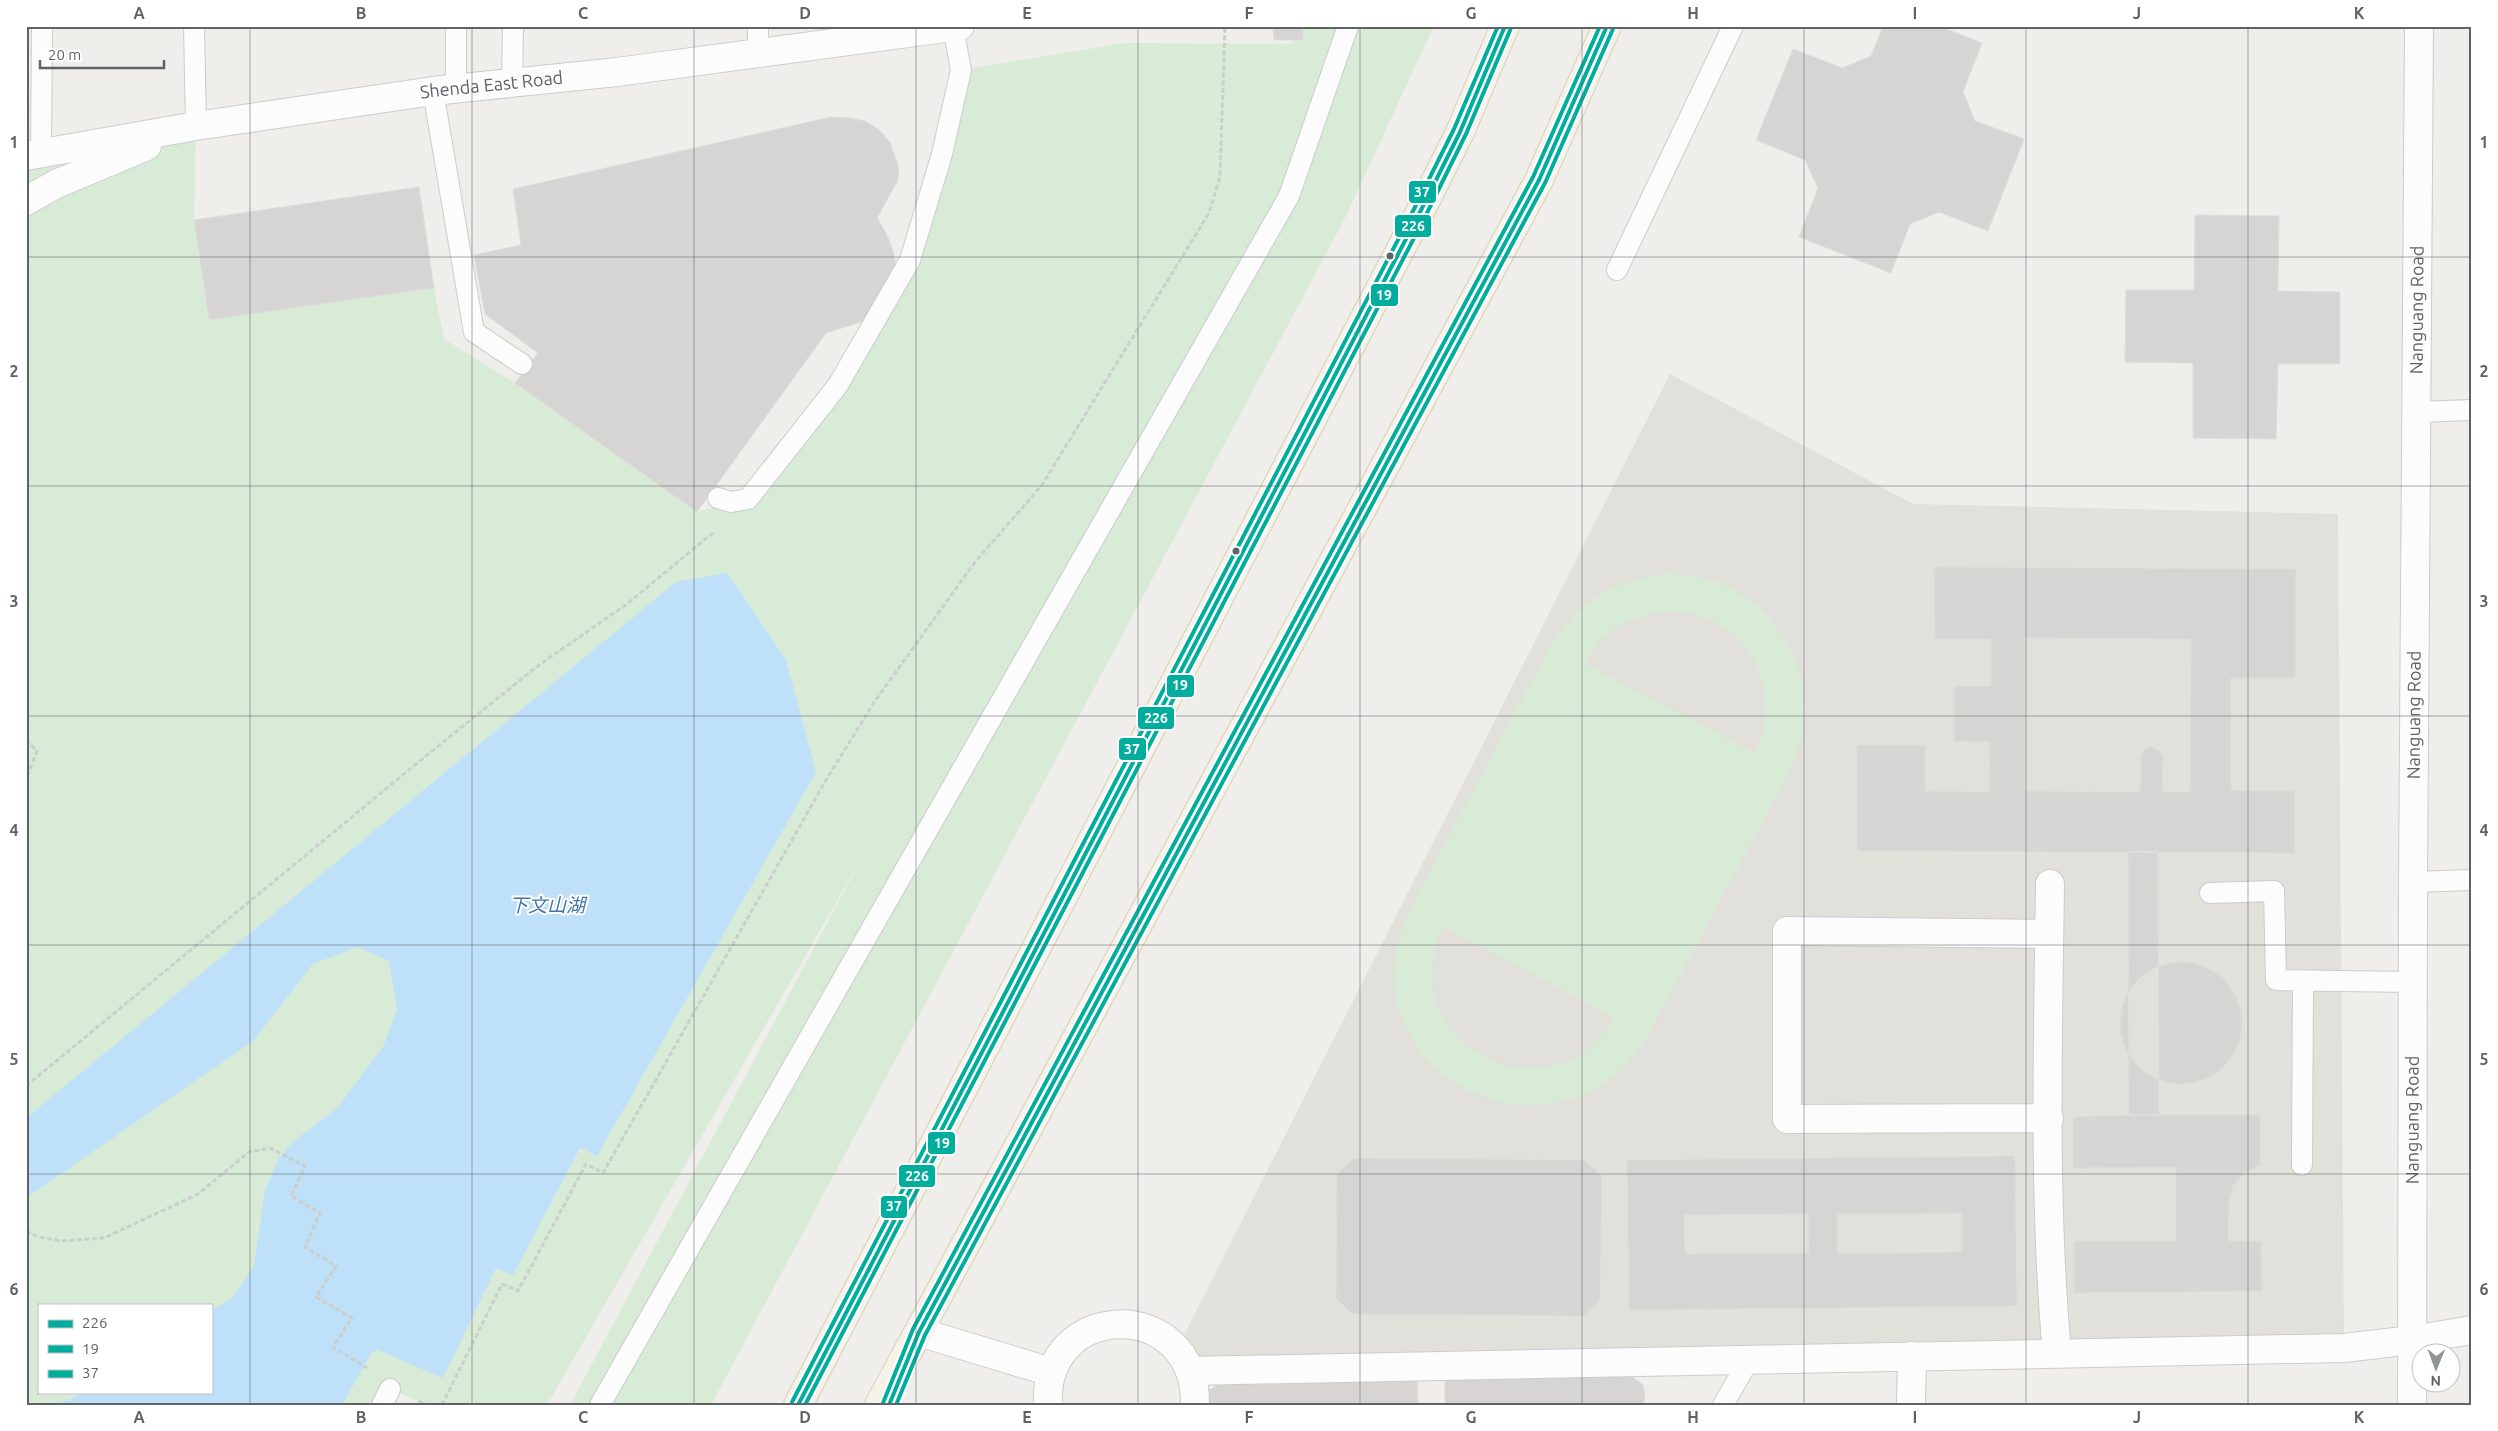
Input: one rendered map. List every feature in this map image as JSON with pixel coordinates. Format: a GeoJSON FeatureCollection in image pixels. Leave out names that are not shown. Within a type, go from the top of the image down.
{"type":"FeatureCollection","features":[{"type":"Feature","properties":{"kind":"main road"},"geometry":{"type":"LineString","coordinates":[[798,1405],[1419,214],[1460,132],[1505,26]]}},
{"type":"Feature","properties":{"kind":"main road"},"geometry":{"type":"LineString","coordinates":[[879,1405],[1538,180],[1607,26]]}},
{"type":"Feature","properties":{"kind":"street","name":"Nanguang Road"},"geometry":{"type":"LineString","coordinates":[[2412,1405],[2413,882],[2419,26]]}},
{"type":"Feature","properties":{"kind":"street","name":"Shenda East Road"},"geometry":{"type":"LineString","coordinates":[[34,155],[196,126],[444,91],[512,84],[758,40],[956,27]]}},
{"type":"Feature","properties":{"kind":"street"},"geometry":{"type":"LineString","coordinates":[[26,201],[56,184],[196,126]]}},
{"type":"Feature","properties":{"kind":"street"},"geometry":{"type":"LineString","coordinates":[[2050,884],[2049,1118],[2052,1294],[2057,1353]]}},
{"type":"Feature","properties":{"kind":"street"},"geometry":{"type":"LineString","coordinates":[[2049,1118],[1787,1119],[1787,931],[2050,934]]}},
{"type":"Feature","properties":{"kind":"street"},"geometry":{"type":"LineString","coordinates":[[1048,1405],[1047,1391],[1051,1372],[1060,1354],[1074,1340],[1086,1333],[1111,1324],[1130,1324],[1150,1329],[1167,1339],[1181,1353],[1190,1371],[1195,1389],[1195,1405]]}},
{"type":"Feature","properties":{"kind":"street"},"geometry":{"type":"LineString","coordinates":[[1190,1371],[1750,1358],[2344,1348],[2412,1340],[2472,1330]]}},
{"type":"Feature","properties":{"kind":"street"},"geometry":{"type":"LineString","coordinates":[[919,1332],[1051,1372]]}},
{"type":"Feature","properties":{"kind":"street"},"geometry":{"type":"LineString","coordinates":[[1912,1356],[1912,1405]]}},
{"type":"Feature","properties":{"kind":"lane"},"geometry":{"type":"LineString","coordinates":[[34,155],[42,26]]}},
{"type":"Feature","properties":{"kind":"lane"},"geometry":{"type":"LineString","coordinates":[[194,26],[196,126]]}},
{"type":"Feature","properties":{"kind":"lane"},"geometry":{"type":"LineString","coordinates":[[456,26],[444,91],[474,332],[522,364]]}},
{"type":"Feature","properties":{"kind":"lane"},"geometry":{"type":"LineString","coordinates":[[512,84],[513,26]]}},
{"type":"Feature","properties":{"kind":"lane"},"geometry":{"type":"LineString","coordinates":[[600,1405],[1289,196],[1348,26]]}},
{"type":"Feature","properties":{"kind":"lane"},"geometry":{"type":"LineString","coordinates":[[1617,270],[1733,26]]}},
{"type":"Feature","properties":{"kind":"lane"},"geometry":{"type":"LineString","coordinates":[[718,498],[731,502],[748,499],[838,385],[910,260],[942,154],[961,70],[956,27]]}},
{"type":"Feature","properties":{"kind":"lane"},"geometry":{"type":"LineString","coordinates":[[2416,412],[2472,410]]}},
{"type":"Feature","properties":{"kind":"lane"},"geometry":{"type":"LineString","coordinates":[[2413,882],[2472,880]]}},
{"type":"Feature","properties":{"kind":"lane"},"geometry":{"type":"LineString","coordinates":[[2210,893],[2274,892],[2276,980],[2413,982]]}},
{"type":"Feature","properties":{"kind":"lane"},"geometry":{"type":"LineString","coordinates":[[2302,1165],[2303,981]]}},
{"type":"Feature","properties":{"kind":"lane"},"geometry":{"type":"LineString","coordinates":[[1723,1405],[1750,1358]]}},
{"type":"Feature","properties":{"kind":"path"},"geometry":{"type":"LineString","coordinates":[[442,1405],[502,1284],[518,1291],[586,1164],[603,1173],[826,780],[875,701],[975,562],[1042,485],[1209,212],[1220,177],[1224,26]]}},
{"type":"Feature","properties":{"kind":"path"},"geometry":{"type":"LineString","coordinates":[[26,1086],[539,665],[627,604],[697,548],[748,499]]}},
{"type":"Feature","properties":{"kind":"path"},"geometry":{"type":"LineString","coordinates":[[26,740],[38,751],[26,779]]}},
{"type":"Feature","properties":{"kind":"path"},"geometry":{"type":"LineString","coordinates":[[26,1230],[39,1237],[62,1241],[104,1238],[198,1194],[249,1152],[270,1148],[305,1166],[291,1196],[320,1213],[305,1247],[336,1266],[316,1297],[352,1318],[334,1347],[367,1368]]}},
{"type":"Feature","properties":{"kind":"shaded area"},"geometry":{"type":"Polygon","coordinates":[[[1670,374],[1913,504],[2338,514],[2344,1348],[1171,1361],[1670,374]]]}},
{"type":"Feature","properties":{"kind":"green space"},"geometry":{"type":"Polygon","coordinates":[[[1300,26],[1434,26],[1343,222],[711,1405],[570,1405],[864,854],[547,1405],[427,1405],[390,1389],[382,1405],[26,1405],[26,156],[196,126],[194,220],[209,320],[434,288],[444,339],[515,383],[697,512],[748,499],[838,385],[910,260],[961,70],[1125,43],[1292,44],[1300,26]]]}},
{"type":"Feature","properties":{"kind":"green space"},"geometry":{"type":"Polygon","coordinates":[[[1665,574],[1686,575],[1720,583],[1740,593],[1773,622],[1795,660],[1802,680],[1805,702],[1804,728],[1791,769],[1647,1037],[1627,1064],[1601,1086],[1567,1100],[1533,1105],[1498,1101],[1466,1089],[1438,1070],[1416,1045],[1400,1013],[1394,977],[1398,943],[1409,911],[1552,643],[1564,627],[1587,604],[1613,588],[1665,574]],[[1666,611],[1640,617],[1619,626],[1600,641],[1584,663],[1756,754],[1763,731],[1766,709],[1764,688],[1758,668],[1748,650],[1734,635],[1716,623],[1690,613],[1666,611]],[[1444,927],[1433,963],[1433,991],[1445,1022],[1459,1039],[1476,1052],[1496,1062],[1517,1067],[1539,1068],[1561,1064],[1587,1050],[1615,1018],[1444,927]]]}},
{"type":"Feature","properties":{"kind":"water","name":"下文山湖"},"geometry":{"type":"Polygon","coordinates":[[[727,573],[786,660],[816,772],[597,1156],[580,1148],[513,1275],[496,1268],[443,1378],[377,1350],[372,1352],[342,1405],[45,1405],[70,1400],[80,1394],[212,1394],[212,1310],[232,1298],[254,1266],[265,1190],[279,1158],[292,1143],[338,1107],[383,1047],[397,1010],[389,961],[358,947],[313,964],[253,1041],[26,1198],[26,1118],[676,582],[727,573]]]}},
{"type":"Feature","properties":{"kind":"building"},"geometry":{"type":"Polygon","coordinates":[[[1273,26],[1303,26],[1303,40],[1274,40],[1273,26]]]}},
{"type":"Feature","properties":{"kind":"building"},"geometry":{"type":"Polygon","coordinates":[[[1883,26],[1939,26],[1982,43],[1963,92],[1975,121],[2024,139],[1988,231],[1939,212],[1910,224],[1891,273],[1799,237],[1818,188],[1805,160],[1756,140],[1793,49],[1842,68],[1871,56],[1883,26]]]}},
{"type":"Feature","properties":{"kind":"building"},"geometry":{"type":"Polygon","coordinates":[[[831,117],[865,121],[878,129],[890,142],[899,169],[898,180],[877,218],[887,235],[894,254],[897,273],[870,319],[826,333],[697,512],[515,383],[538,353],[485,314],[474,255],[521,245],[513,189],[831,117]]]}},
{"type":"Feature","properties":{"kind":"building"},"geometry":{"type":"Polygon","coordinates":[[[419,187],[434,288],[209,320],[194,220],[419,187]]]}},
{"type":"Feature","properties":{"kind":"building"},"geometry":{"type":"Polygon","coordinates":[[[2195,215],[2279,216],[2278,291],[2340,292],[2340,364],[2278,364],[2276,439],[2193,438],[2193,363],[2125,362],[2126,290],[2194,290],[2195,215]]]}},
{"type":"Feature","properties":{"kind":"building"},"geometry":{"type":"Polygon","coordinates":[[[1934,567],[2296,569],[2295,678],[2231,678],[2231,790],[2295,791],[2295,853],[1857,851],[1857,745],[1925,745],[1925,791],[1989,792],[1990,742],[1954,741],[1954,686],[1991,686],[1991,639],[1935,639],[1934,567]],[[2025,638],[2025,791],[2140,792],[2141,755],[2145,749],[2152,747],[2159,750],[2163,756],[2162,792],[2190,792],[2191,639],[2025,638]]]}},
{"type":"Feature","properties":{"kind":"building"},"geometry":{"type":"Polygon","coordinates":[[[2128,851],[2158,851],[2159,1115],[2129,1115],[2128,851]]]}},
{"type":"Feature","properties":{"kind":"building"},"geometry":{"type":"Polygon","coordinates":[[[2181,962],[2193,963],[2204,967],[2215,972],[2224,980],[2232,989],[2237,1000],[2241,1011],[2241,1035],[2237,1046],[2232,1057],[2224,1066],[2215,1074],[2204,1079],[2193,1083],[2181,1084],[2169,1083],[2158,1079],[2147,1074],[2138,1066],[2130,1057],[2125,1046],[2121,1035],[2120,1023],[2121,1011],[2125,1000],[2130,989],[2138,980],[2147,972],[2158,967],[2169,963],[2181,962]]]}},
{"type":"Feature","properties":{"kind":"building"},"geometry":{"type":"Polygon","coordinates":[[[2260,1115],[2260,1165],[2244,1173],[2233,1185],[2229,1203],[2228,1241],[2261,1241],[2262,1291],[2074,1293],[2074,1241],[2176,1241],[2176,1167],[2073,1168],[2073,1117],[2260,1115]]]}},
{"type":"Feature","properties":{"kind":"building"},"geometry":{"type":"Polygon","coordinates":[[[2015,1156],[2017,1306],[1629,1310],[1627,1160],[2015,1156]],[[1962,1213],[1838,1214],[1838,1254],[1962,1252],[1962,1213]],[[1808,1214],[1684,1215],[1685,1254],[1809,1253],[1808,1214]]]}},
{"type":"Feature","properties":{"kind":"building"},"geometry":{"type":"Polygon","coordinates":[[[1354,1158],[1584,1160],[1602,1176],[1600,1300],[1583,1316],[1352,1314],[1336,1298],[1337,1174],[1354,1158]]]}},
{"type":"Feature","properties":{"kind":"building"},"geometry":{"type":"Polygon","coordinates":[[[1630,1375],[1643,1385],[1645,1395],[1643,1405],[1445,1405],[1445,1379],[1630,1375]]]}},
{"type":"Feature","properties":{"kind":"building"},"geometry":{"type":"Polygon","coordinates":[[[1417,1379],[1418,1405],[1200,1405],[1204,1393],[1218,1385],[1417,1379]]]}},
{"type":"Feature","properties":{"kind":"transit line","name":"37"},"geometry":{"type":"LineString","coordinates":[[792,1402],[1413,211],[1454,129],[1498,26]]}},
{"type":"Feature","properties":{"kind":"transit line","name":"226"},"geometry":{"type":"LineString","coordinates":[[798,1405],[1419,214],[1460,132],[1505,26]]}},
{"type":"Feature","properties":{"kind":"transit line","name":"37"},"geometry":{"type":"LineString","coordinates":[[883,1403],[913,1329],[1533,177],[1600,26]]}},
{"type":"Feature","properties":{"kind":"transit line","name":"226"},"geometry":{"type":"LineString","coordinates":[[889,1405],[919,1332],[1539,180],[1607,26]]}},
{"type":"Feature","properties":{"kind":"transit line","name":"19"},"geometry":{"type":"LineString","coordinates":[[805,1405],[1425,217],[1466,134],[1511,28]]}},
{"type":"Feature","properties":{"kind":"transit line","name":"19"},"geometry":{"type":"LineString","coordinates":[[896,1405],[925,1335],[1545,183],[1613,29]]}}]}
